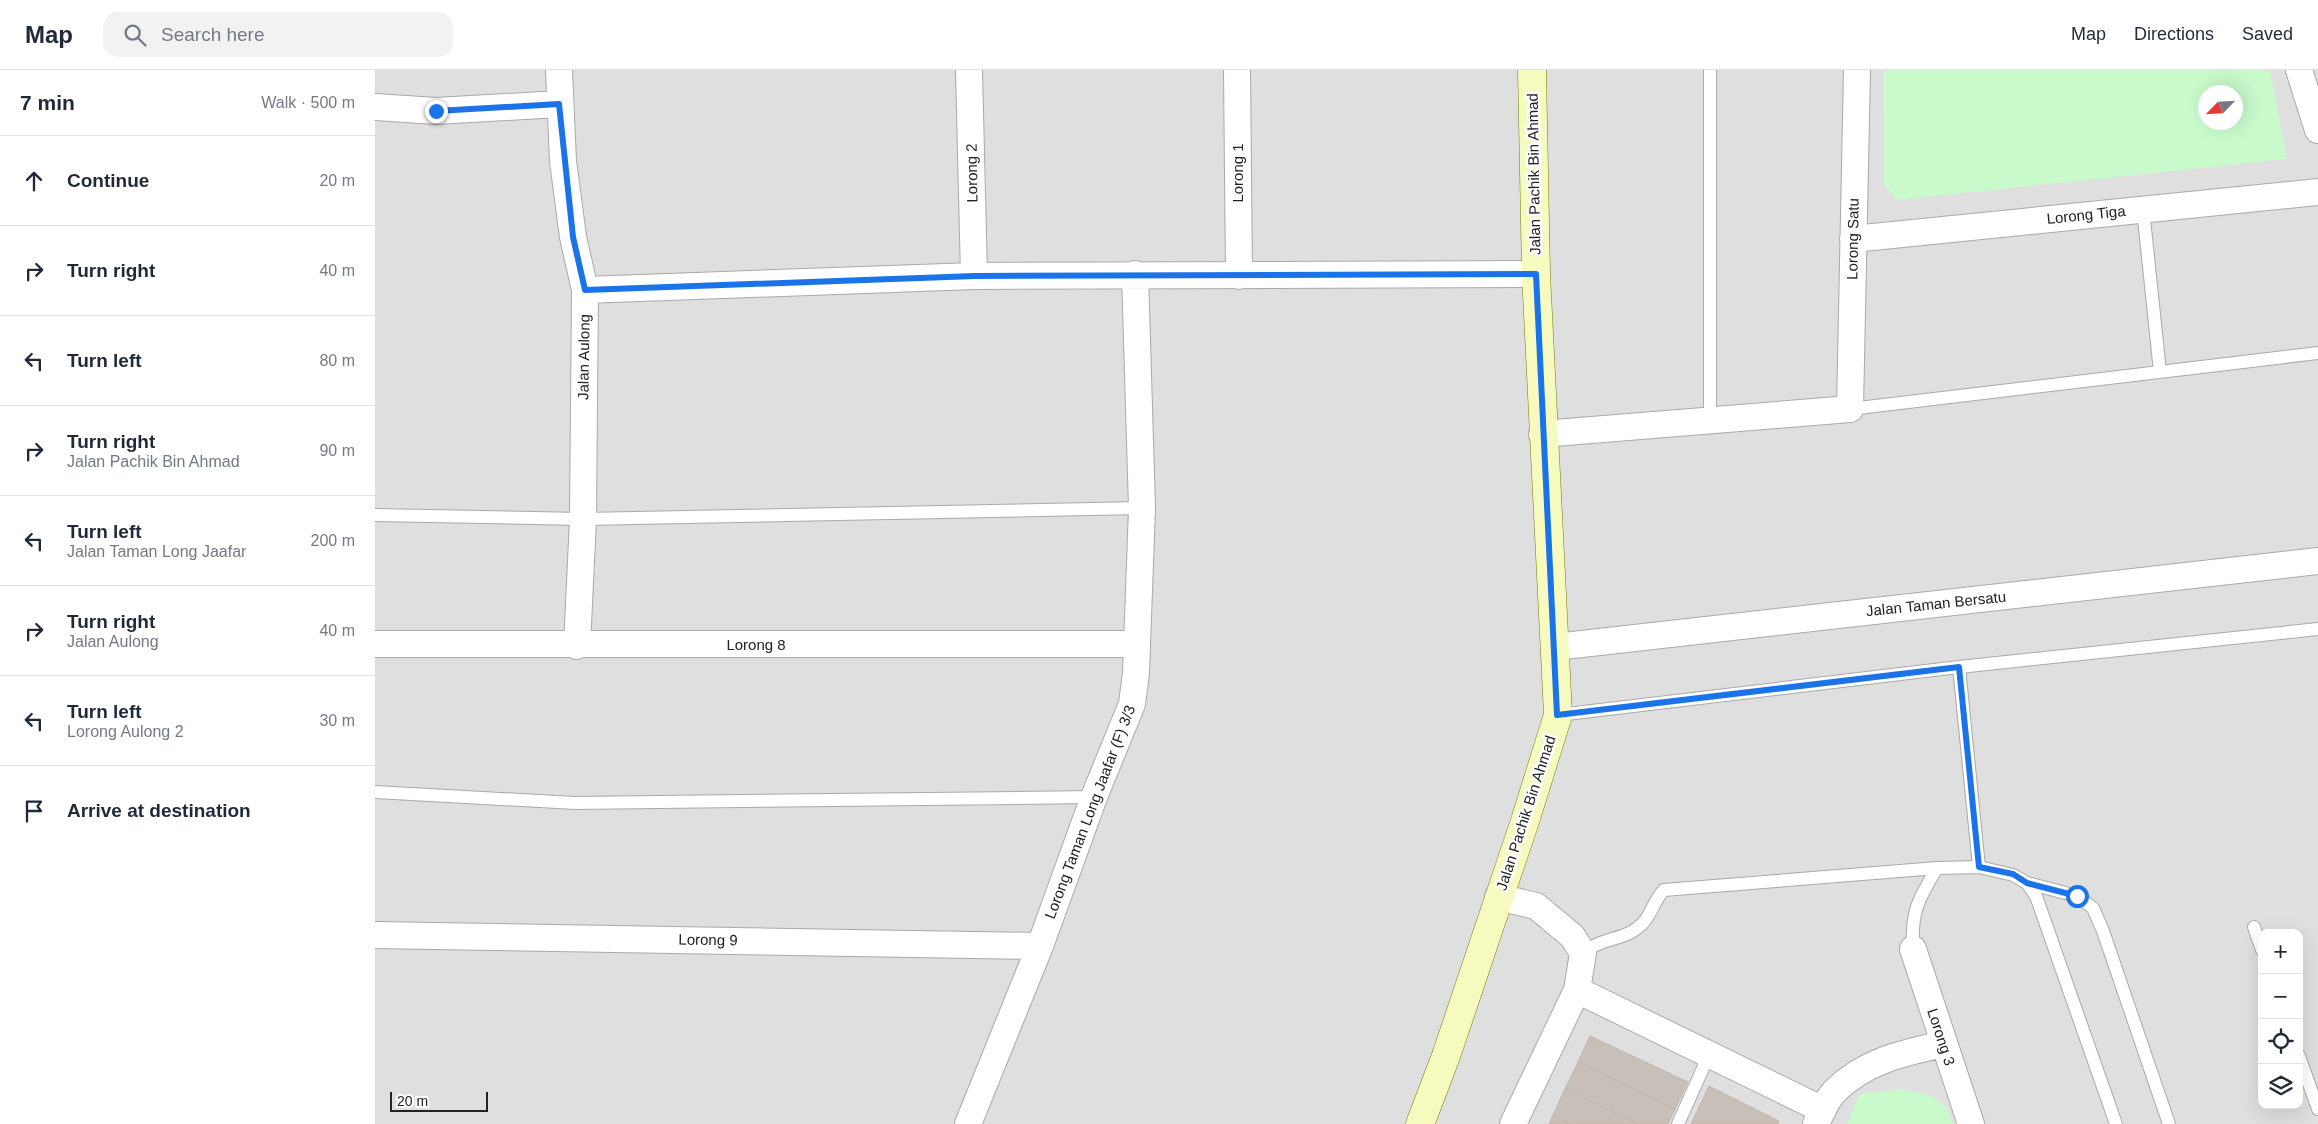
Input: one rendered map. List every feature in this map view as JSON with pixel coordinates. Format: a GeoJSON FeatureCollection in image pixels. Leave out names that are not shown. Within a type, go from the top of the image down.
{"type":"FeatureCollection","features":[{"type":"Feature","properties":{"kind":"street","name":"Jalan Aulong"},"geometry":{"type":"LineString","coordinates":[[559,70],[559,104],[573,237],[585,290],[583,519],[577,646]]}},
{"type":"Feature","properties":{"kind":"street","name":"Lorong 2"},"geometry":{"type":"LineString","coordinates":[[969,70],[975,276]]}},
{"type":"Feature","properties":{"kind":"street","name":"Lorong 1"},"geometry":{"type":"LineString","coordinates":[[1237,70],[1239,276]]}},
{"type":"Feature","properties":{"kind":"street","name":"Jalan Pachik Bin Ahmad"},"geometry":{"type":"LineString","coordinates":[[1420,1124],[1446,1056],[1525,821],[1557,715],[1555,647],[1542,434],[1536,274],[1532,70]]}},
{"type":"Feature","properties":{"kind":"street","name":"Lorong Satu"},"geometry":{"type":"LineString","coordinates":[[1850,409],[1857,70]]}},
{"type":"Feature","properties":{"kind":"street"},"geometry":{"type":"LineString","coordinates":[[2299,70],[2318,130]]}},
{"type":"Feature","properties":{"kind":"street"},"geometry":{"type":"LineString","coordinates":[[375,107],[436,111],[559,104]]}},
{"type":"Feature","properties":{"kind":"street","name":"Lorong Tiga"},"geometry":{"type":"LineString","coordinates":[[1853,239],[2318,192]]}},
{"type":"Feature","properties":{"kind":"street","name":"Lorong Taman Long Jaafar (F) 3/3"},"geometry":{"type":"LineString","coordinates":[[968,1124],[1040,946],[1094,797],[1133,704],[1136,673],[1142,508],[1135,274]]}},
{"type":"Feature","properties":{"kind":"street"},"geometry":{"type":"LineString","coordinates":[[585,290],[975,276],[1536,274]]}},
{"type":"Feature","properties":{"kind":"street"},"geometry":{"type":"LineString","coordinates":[[1542,434],[1850,409]]}},
{"type":"Feature","properties":{"kind":"street","name":"Jalan Taman Bersatu"},"geometry":{"type":"LineString","coordinates":[[1555,647],[2318,561]]}},
{"type":"Feature","properties":{"kind":"street","name":"Lorong 8"},"geometry":{"type":"LineString","coordinates":[[375,644],[577,646],[1137,644]]}},
{"type":"Feature","properties":{"kind":"street"},"geometry":{"type":"LineString","coordinates":[[1498,897],[1536,906],[1573,936],[1583,953],[1577,990],[1513,1124]]}},
{"type":"Feature","properties":{"kind":"street","name":"Lorong 9"},"geometry":{"type":"LineString","coordinates":[[375,935],[1040,946]]}},
{"type":"Feature","properties":{"kind":"street","name":"Lorong 3"},"geometry":{"type":"LineString","coordinates":[[1913,949],[1971,1124]]}},
{"type":"Feature","properties":{"kind":"street"},"geometry":{"type":"LineString","coordinates":[[1577,990],[1709,1055],[1820,1117],[1834,1092],[1861,1070],[1895,1054],[1943,1044]]}},
{"type":"Feature","properties":{"kind":"lane"},"geometry":{"type":"LineString","coordinates":[[1710,70],[1710,419]]}},
{"type":"Feature","properties":{"kind":"lane"},"geometry":{"type":"LineString","coordinates":[[2143,209],[2160,372]]}},
{"type":"Feature","properties":{"kind":"lane"},"geometry":{"type":"LineString","coordinates":[[1850,409],[2318,352]]}},
{"type":"Feature","properties":{"kind":"lane"},"geometry":{"type":"LineString","coordinates":[[375,515],[583,519],[1142,508]]}},
{"type":"Feature","properties":{"kind":"lane"},"geometry":{"type":"LineString","coordinates":[[1557,715],[1959,667],[2318,630]]}},
{"type":"Feature","properties":{"kind":"lane"},"geometry":{"type":"LineString","coordinates":[[1959,667],[1979,867]]}},
{"type":"Feature","properties":{"kind":"lane"},"geometry":{"type":"LineString","coordinates":[[375,792],[575,803],[1094,797]]}},
{"type":"Feature","properties":{"kind":"lane"},"geometry":{"type":"LineString","coordinates":[[1583,953],[1597,944],[1618,939],[1632,933],[1643,923],[1657,898],[1664,890],[1937,868],[1979,867],[2013,874],[2027,883],[2077,896],[2093,908],[2169,1124]]}},
{"type":"Feature","properties":{"kind":"lane"},"geometry":{"type":"LineString","coordinates":[[1913,949],[1911,923],[1919,897],[1937,868]]}},
{"type":"Feature","properties":{"kind":"lane"},"geometry":{"type":"LineString","coordinates":[[2027,883],[2036,896],[2115,1124]]}},
{"type":"Feature","properties":{"kind":"lane"},"geometry":{"type":"LineString","coordinates":[[2254,927],[2258,938]]}},
{"type":"Feature","properties":{"kind":"lane"},"geometry":{"type":"LineString","coordinates":[[1678,1124],[1709,1055]]}},
{"type":"Feature","properties":{"kind":"lane"},"geometry":{"type":"LineString","coordinates":[[2302,1064],[2318,1109]]}},
{"type":"Feature","properties":{"kind":"shaded area"},"geometry":{"type":"Polygon","coordinates":[[[375,70],[2318,70],[2318,1124],[375,1124],[375,70]]]}},
{"type":"Feature","properties":{"kind":"green space"},"geometry":{"type":"Polygon","coordinates":[[[1883,70],[2270,70],[2287,159],[1897,200],[1884,185],[1883,70]]]}},
{"type":"Feature","properties":{"kind":"green space"},"geometry":{"type":"Polygon","coordinates":[[[1902,1089],[1929,1095],[1948,1108],[1953,1124],[1847,1124],[1860,1094],[1902,1089]]]}},
{"type":"Feature","properties":{"kind":"building"},"geometry":{"type":"Polygon","coordinates":[[[1590,1036],[1688,1082],[1675,1109],[1578,1062],[1590,1036]]]}},
{"type":"Feature","properties":{"kind":"building"},"geometry":{"type":"Polygon","coordinates":[[[1578,1062],[1675,1109],[1668,1124],[1639,1124],[1565,1089],[1578,1062]]]}},
{"type":"Feature","properties":{"kind":"building"},"geometry":{"type":"Polygon","coordinates":[[[1709,1086],[1779,1121],[1778,1124],[1691,1124],[1709,1086]]]}},
{"type":"Feature","properties":{"kind":"building"},"geometry":{"type":"Polygon","coordinates":[[[1565,1089],[1639,1124],[1571,1124],[1553,1115],[1565,1089]]]}},
{"type":"Feature","properties":{"kind":"building"},"geometry":{"type":"Polygon","coordinates":[[[1553,1115],[1571,1124],[1549,1124],[1553,1115]]]}},
{"type":"Feature","properties":{"kind":"route"},"geometry":{"type":"LineString","coordinates":[[436,111],[559,104],[563,161],[573,237],[585,290],[975,276],[1536,274],[1542,434],[1555,647],[1557,715],[1959,667],[1979,867],[2013,874],[2027,883],[2077,896]]}}]}
